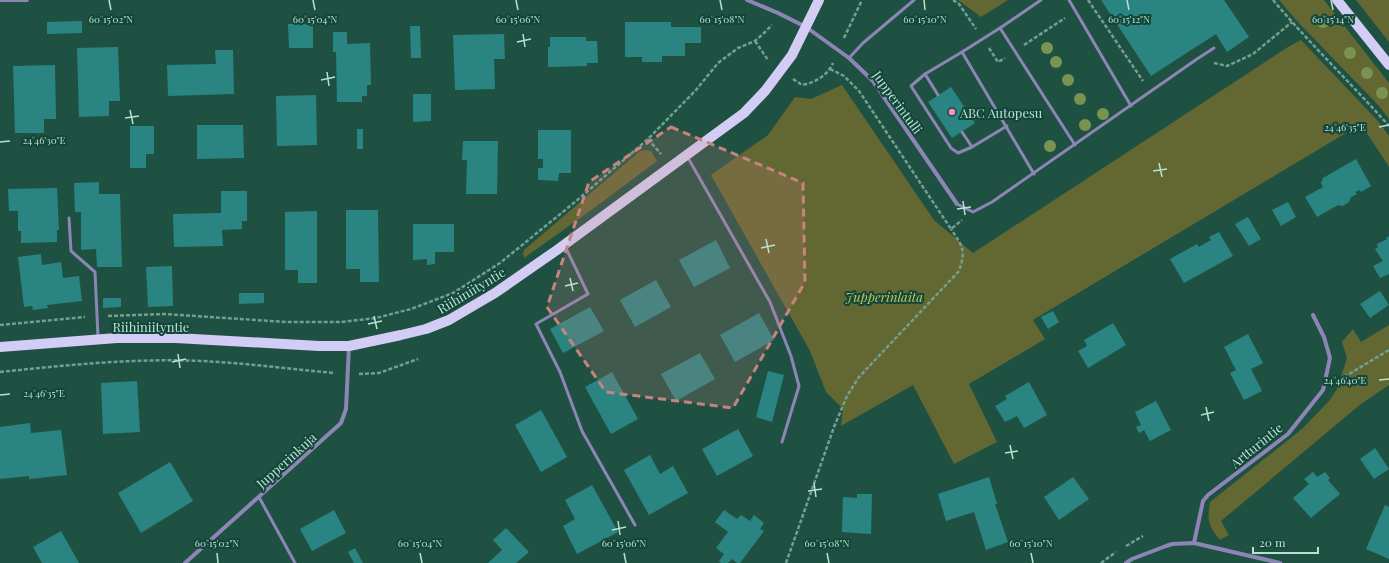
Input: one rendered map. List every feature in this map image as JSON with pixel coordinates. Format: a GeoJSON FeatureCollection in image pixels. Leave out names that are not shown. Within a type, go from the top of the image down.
{"type":"FeatureCollection","features":[{"type":"Feature","properties":{"kind":"main road","name":"Riihiniityntie"},"geometry":{"type":"LineString","coordinates":[[0,347],[117,338],[176,338],[319,346],[349,346],[400,336],[426,329],[449,320],[495,293],[564,245],[686,154],[744,113],[765,91],[792,55],[820,0]]}},
{"type":"Feature","properties":{"kind":"main road"},"geometry":{"type":"LineString","coordinates":[[1337,0],[1389,65]]}},
{"type":"Feature","properties":{"kind":"street"},"geometry":{"type":"LineString","coordinates":[[0,0],[27,0]]}},
{"type":"Feature","properties":{"kind":"street","name":"Jupperintulli"},"geometry":{"type":"LineString","coordinates":[[747,0],[806,27],[849,58],[873,81],[957,204]]}},
{"type":"Feature","properties":{"kind":"street","name":"Artturintie"},"geometry":{"type":"LineString","coordinates":[[1194,543],[1203,501],[1208,495],[1288,434],[1323,390],[1330,358],[1324,337],[1313,315]]}},
{"type":"Feature","properties":{"kind":"street","name":"Jupperinkuja"},"geometry":{"type":"LineString","coordinates":[[185,563],[341,423],[346,409],[349,346]]}},
{"type":"Feature","properties":{"kind":"street"},"geometry":{"type":"LineString","coordinates":[[1126,563],[1138,556],[1172,544],[1194,543],[1280,563]]}},
{"type":"Feature","properties":{"kind":"lane"},"geometry":{"type":"LineString","coordinates":[[849,58],[863,43],[914,0]]}},
{"type":"Feature","properties":{"kind":"lane"},"geometry":{"type":"LineString","coordinates":[[1007,126],[972,148],[958,152],[951,148],[911,86],[925,74],[983,39],[1041,0]]}},
{"type":"Feature","properties":{"kind":"lane"},"geometry":{"type":"LineString","coordinates":[[1069,0],[1131,106]]}},
{"type":"Feature","properties":{"kind":"lane"},"geometry":{"type":"LineString","coordinates":[[1000,28],[1075,145]]}},
{"type":"Feature","properties":{"kind":"lane"},"geometry":{"type":"LineString","coordinates":[[957,204],[973,212],[992,202],[1214,48]]}},
{"type":"Feature","properties":{"kind":"lane"},"geometry":{"type":"LineString","coordinates":[[962,52],[1034,174]]}},
{"type":"Feature","properties":{"kind":"lane"},"geometry":{"type":"LineString","coordinates":[[925,74],[938,95]]}},
{"type":"Feature","properties":{"kind":"lane"},"geometry":{"type":"LineString","coordinates":[[962,132],[972,148]]}},
{"type":"Feature","properties":{"kind":"lane"},"geometry":{"type":"LineString","coordinates":[[686,154],[770,302],[791,356],[799,386],[782,442]]}},
{"type":"Feature","properties":{"kind":"lane"},"geometry":{"type":"LineString","coordinates":[[69,218],[71,251],[95,272],[98,339]]}},
{"type":"Feature","properties":{"kind":"lane"},"geometry":{"type":"LineString","coordinates":[[564,245],[588,294],[536,324],[560,372],[582,431],[634,525]]}},
{"type":"Feature","properties":{"kind":"lane"},"geometry":{"type":"LineString","coordinates":[[259,497],[295,563]]}},
{"type":"Feature","properties":{"kind":"path"},"geometry":{"type":"LineString","coordinates":[[786,563],[834,427],[847,396],[859,377],[959,271],[964,257],[961,244],[859,91],[844,76],[830,69],[862,0]]}},
{"type":"Feature","properties":{"kind":"path"},"geometry":{"type":"LineString","coordinates":[[953,0],[959,4],[998,62],[1076,11],[1088,1],[1150,92]]}},
{"type":"Feature","properties":{"kind":"path"},"geometry":{"type":"LineString","coordinates":[[1273,0],[1292,22],[1366,99],[1389,126]]}},
{"type":"Feature","properties":{"kind":"path"},"geometry":{"type":"LineString","coordinates":[[0,325],[97,316],[164,314],[286,322],[341,322],[376,318],[411,309],[453,293],[500,263],[648,139],[696,90],[718,63],[738,48],[755,41],[772,24],[778,13]]}},
{"type":"Feature","properties":{"kind":"path"},"geometry":{"type":"LineString","coordinates":[[1197,59],[1227,66],[1253,54],[1292,22]]}},
{"type":"Feature","properties":{"kind":"path"},"geometry":{"type":"LineString","coordinates":[[951,229],[973,212]]}},
{"type":"Feature","properties":{"kind":"path"},"geometry":{"type":"LineString","coordinates":[[1323,390],[1389,350]]}},
{"type":"Feature","properties":{"kind":"path"},"geometry":{"type":"LineString","coordinates":[[0,372],[78,364],[142,361],[200,361],[279,366],[348,375],[379,373],[418,359]]}},
{"type":"Feature","properties":{"kind":"highlighted area"},"geometry":{"type":"Polygon","coordinates":[[[671,127],[803,183],[805,282],[733,408],[606,392],[547,307],[589,182],[671,127]]]}},
{"type":"Feature","properties":{"kind":"green space"},"geometry":{"type":"Polygon","coordinates":[[[958,0],[1008,0],[981,17],[958,0]]]}},
{"type":"Feature","properties":{"kind":"green space"},"geometry":{"type":"Polygon","coordinates":[[[1279,0],[1324,0],[1389,83],[1389,119],[1380,107],[1296,20],[1279,0]]]}},
{"type":"Feature","properties":{"kind":"green space"},"geometry":{"type":"Polygon","coordinates":[[[1356,0],[1389,0],[1389,42],[1356,0]]]}},
{"type":"Feature","properties":{"kind":"green space","name":"Jupperinlaita"},"geometry":{"type":"Polygon","coordinates":[[[1301,40],[1378,121],[1389,136],[1389,167],[1361,124],[1033,320],[1045,339],[969,384],[997,442],[954,464],[913,385],[841,426],[843,409],[826,392],[810,351],[711,175],[768,135],[795,97],[811,99],[842,85],[934,220],[973,253],[1288,47],[1301,40]]]}},
{"type":"Feature","properties":{"kind":"green space"},"geometry":{"type":"Polygon","coordinates":[[[640,151],[651,151],[657,161],[524,258],[524,250],[640,151]]]}},
{"type":"Feature","properties":{"kind":"green space"},"geometry":{"type":"Polygon","coordinates":[[[1389,325],[1389,385],[1361,404],[1221,521],[1229,535],[1220,540],[1209,522],[1210,502],[1302,429],[1329,401],[1337,389],[1347,358],[1342,342],[1353,329],[1361,342],[1389,325]]]}},
{"type":"Feature","properties":{"kind":"building"},"geometry":{"type":"Polygon","coordinates":[[[1101,0],[1224,0],[1249,37],[1227,52],[1216,34],[1151,76],[1101,0]]]}},
{"type":"Feature","properties":{"kind":"building"},"geometry":{"type":"Polygon","coordinates":[[[82,21],[82,33],[47,34],[47,22],[82,21]]]}},
{"type":"Feature","properties":{"kind":"building"},"geometry":{"type":"Polygon","coordinates":[[[625,22],[671,22],[671,27],[701,27],[701,43],[685,43],[685,56],[662,56],[662,62],[642,62],[642,57],[625,57],[625,22]]]}},
{"type":"Feature","properties":{"kind":"building"},"geometry":{"type":"Polygon","coordinates":[[[288,24],[313,24],[313,48],[289,48],[288,24]]]}},
{"type":"Feature","properties":{"kind":"building"},"geometry":{"type":"Polygon","coordinates":[[[410,26],[420,26],[421,58],[411,58],[410,26]]]}},
{"type":"Feature","properties":{"kind":"building"},"geometry":{"type":"Polygon","coordinates":[[[333,32],[347,32],[347,44],[370,43],[371,85],[367,85],[367,96],[362,96],[362,102],[337,102],[336,52],[333,52],[333,32]]]}},
{"type":"Feature","properties":{"kind":"building"},"geometry":{"type":"Polygon","coordinates":[[[504,34],[505,59],[494,59],[495,89],[455,90],[453,35],[504,34]]]}},
{"type":"Feature","properties":{"kind":"building"},"geometry":{"type":"Polygon","coordinates":[[[550,37],[586,37],[586,41],[597,41],[598,63],[587,63],[587,66],[548,67],[548,47],[550,47],[550,37]]]}},
{"type":"Feature","properties":{"kind":"building"},"geometry":{"type":"Polygon","coordinates":[[[118,47],[120,101],[109,101],[109,116],[79,117],[77,48],[118,47]]]}},
{"type":"Feature","properties":{"kind":"building"},"geometry":{"type":"Polygon","coordinates":[[[215,50],[233,50],[234,94],[168,96],[167,65],[216,64],[215,50]]]}},
{"type":"Feature","properties":{"kind":"building"},"geometry":{"type":"Polygon","coordinates":[[[55,65],[56,119],[44,119],[44,133],[15,133],[13,66],[55,65]]]}},
{"type":"Feature","properties":{"kind":"building","name":"ABC Autopesu"},"geometry":{"type":"Polygon","coordinates":[[[951,87],[975,123],[952,138],[928,102],[951,87]]]}},
{"type":"Feature","properties":{"kind":"building"},"geometry":{"type":"Polygon","coordinates":[[[413,94],[431,94],[431,121],[413,122],[413,94]]]}},
{"type":"Feature","properties":{"kind":"building"},"geometry":{"type":"Polygon","coordinates":[[[316,95],[317,145],[277,146],[276,96],[316,95]]]}},
{"type":"Feature","properties":{"kind":"building"},"geometry":{"type":"Polygon","coordinates":[[[197,125],[243,125],[244,158],[197,159],[197,125]]]}},
{"type":"Feature","properties":{"kind":"building"},"geometry":{"type":"Polygon","coordinates":[[[130,126],[154,126],[154,154],[146,154],[146,168],[130,168],[130,126]]]}},
{"type":"Feature","properties":{"kind":"building"},"geometry":{"type":"Polygon","coordinates":[[[357,129],[363,129],[363,149],[357,149],[357,129]]]}},
{"type":"Feature","properties":{"kind":"building"},"geometry":{"type":"Polygon","coordinates":[[[538,130],[571,130],[571,173],[559,173],[558,181],[538,180],[538,168],[543,168],[543,159],[538,159],[538,130]]]}},
{"type":"Feature","properties":{"kind":"building"},"geometry":{"type":"Polygon","coordinates":[[[463,141],[498,141],[497,194],[466,194],[467,160],[462,160],[463,141]]]}},
{"type":"Feature","properties":{"kind":"building"},"geometry":{"type":"Polygon","coordinates":[[[1356,159],[1371,186],[1361,192],[1360,190],[1355,192],[1357,194],[1351,197],[1349,202],[1343,206],[1338,205],[1317,217],[1305,197],[1323,187],[1321,183],[1323,178],[1356,159]]]}},
{"type":"Feature","properties":{"kind":"building"},"geometry":{"type":"Polygon","coordinates":[[[99,182],[99,194],[120,194],[122,267],[97,267],[96,249],[81,250],[81,212],[75,212],[74,183],[99,182]]]}},
{"type":"Feature","properties":{"kind":"building"},"geometry":{"type":"Polygon","coordinates":[[[57,188],[59,230],[57,230],[57,242],[21,243],[21,231],[18,231],[18,211],[9,211],[8,189],[57,188]]]}},
{"type":"Feature","properties":{"kind":"building"},"geometry":{"type":"Polygon","coordinates":[[[221,191],[247,191],[247,221],[242,221],[242,229],[222,230],[223,246],[174,247],[173,214],[221,213],[221,191]]]}},
{"type":"Feature","properties":{"kind":"building"},"geometry":{"type":"Polygon","coordinates":[[[1288,202],[1296,217],[1281,226],[1272,210],[1288,202]]]}},
{"type":"Feature","properties":{"kind":"building"},"geometry":{"type":"Polygon","coordinates":[[[346,210],[378,210],[379,282],[360,282],[360,269],[346,269],[346,210]]]}},
{"type":"Feature","properties":{"kind":"building"},"geometry":{"type":"Polygon","coordinates":[[[317,211],[317,283],[298,283],[298,270],[285,270],[285,212],[317,211]]]}},
{"type":"Feature","properties":{"kind":"building"},"geometry":{"type":"Polygon","coordinates":[[[1248,217],[1261,239],[1249,246],[1235,224],[1248,217]]]}},
{"type":"Feature","properties":{"kind":"building"},"geometry":{"type":"Polygon","coordinates":[[[413,224],[454,224],[454,252],[435,252],[435,264],[427,265],[427,259],[413,260],[413,224]]]}},
{"type":"Feature","properties":{"kind":"building"},"geometry":{"type":"Polygon","coordinates":[[[1219,232],[1233,256],[1184,283],[1170,259],[1197,244],[1199,247],[1211,240],[1209,237],[1219,232]]]}},
{"type":"Feature","properties":{"kind":"building"},"geometry":{"type":"Polygon","coordinates":[[[1389,236],[1389,274],[1380,278],[1373,266],[1383,261],[1375,249],[1378,247],[1377,244],[1387,239],[1386,238],[1389,236]]]}},
{"type":"Feature","properties":{"kind":"building"},"geometry":{"type":"Polygon","coordinates":[[[716,240],[730,268],[694,287],[679,260],[716,240]]]}},
{"type":"Feature","properties":{"kind":"building"},"geometry":{"type":"Polygon","coordinates":[[[41,254],[42,265],[61,262],[63,278],[79,276],[82,301],[47,305],[48,308],[33,310],[32,306],[24,307],[18,257],[41,254]]]}},
{"type":"Feature","properties":{"kind":"building"},"geometry":{"type":"Polygon","coordinates":[[[172,266],[173,306],[148,307],[146,267],[172,266]]]}},
{"type":"Feature","properties":{"kind":"building"},"geometry":{"type":"Polygon","coordinates":[[[656,280],[671,307],[635,327],[620,300],[656,280]]]}},
{"type":"Feature","properties":{"kind":"building"},"geometry":{"type":"Polygon","coordinates":[[[1380,291],[1389,305],[1370,318],[1360,304],[1380,291]]]}},
{"type":"Feature","properties":{"kind":"building"},"geometry":{"type":"Polygon","coordinates":[[[239,293],[264,293],[264,303],[239,304],[239,293]]]}},
{"type":"Feature","properties":{"kind":"building"},"geometry":{"type":"Polygon","coordinates":[[[103,298],[121,298],[121,307],[103,308],[103,298]]]}},
{"type":"Feature","properties":{"kind":"building"},"geometry":{"type":"Polygon","coordinates":[[[590,307],[604,331],[563,353],[550,329],[590,307]]]}},
{"type":"Feature","properties":{"kind":"building"},"geometry":{"type":"Polygon","coordinates":[[[1053,311],[1059,322],[1048,329],[1041,317],[1053,311]]]}},
{"type":"Feature","properties":{"kind":"building"},"geometry":{"type":"Polygon","coordinates":[[[759,313],[774,340],[735,362],[720,335],[759,313]]]}},
{"type":"Feature","properties":{"kind":"building"},"geometry":{"type":"Polygon","coordinates":[[[1113,323],[1126,345],[1088,368],[1078,351],[1087,346],[1084,340],[1113,323]]]}},
{"type":"Feature","properties":{"kind":"building"},"geometry":{"type":"Polygon","coordinates":[[[1248,334],[1263,363],[1251,369],[1262,391],[1244,400],[1230,373],[1236,370],[1224,347],[1248,334]]]}},
{"type":"Feature","properties":{"kind":"building"},"geometry":{"type":"Polygon","coordinates":[[[700,353],[715,379],[676,401],[661,374],[700,353]]]}},
{"type":"Feature","properties":{"kind":"building"},"geometry":{"type":"Polygon","coordinates":[[[768,371],[784,375],[772,422],[756,417],[768,371]]]}},
{"type":"Feature","properties":{"kind":"building"},"geometry":{"type":"Polygon","coordinates":[[[612,372],[638,419],[611,434],[585,387],[612,372]]]}},
{"type":"Feature","properties":{"kind":"building"},"geometry":{"type":"Polygon","coordinates":[[[137,381],[140,432],[103,434],[101,383],[137,381]]]}},
{"type":"Feature","properties":{"kind":"building"},"geometry":{"type":"Polygon","coordinates":[[[1029,382],[1047,415],[1024,428],[1017,416],[1005,422],[995,406],[1007,399],[1005,396],[1029,382]]]}},
{"type":"Feature","properties":{"kind":"building"},"geometry":{"type":"Polygon","coordinates":[[[1156,401],[1171,430],[1150,441],[1144,430],[1139,433],[1136,427],[1141,425],[1135,412],[1156,401]]]}},
{"type":"Feature","properties":{"kind":"building"},"geometry":{"type":"Polygon","coordinates":[[[541,410],[567,457],[541,472],[515,425],[541,410]]]}},
{"type":"Feature","properties":{"kind":"building"},"geometry":{"type":"Polygon","coordinates":[[[30,423],[31,433],[61,430],[67,475],[29,479],[29,476],[0,479],[0,427],[30,423]]]}},
{"type":"Feature","properties":{"kind":"building"},"geometry":{"type":"Polygon","coordinates":[[[738,429],[753,456],[717,476],[702,449],[738,429]]]}},
{"type":"Feature","properties":{"kind":"building"},"geometry":{"type":"Polygon","coordinates":[[[1375,448],[1389,469],[1374,479],[1360,459],[1375,448]]]}},
{"type":"Feature","properties":{"kind":"building"},"geometry":{"type":"Polygon","coordinates":[[[650,455],[660,474],[673,466],[688,493],[649,515],[624,470],[650,455]]]}},
{"type":"Feature","properties":{"kind":"building"},"geometry":{"type":"Polygon","coordinates":[[[170,462],[193,501],[141,533],[118,493],[170,462]]]}},
{"type":"Feature","properties":{"kind":"building"},"geometry":{"type":"Polygon","coordinates":[[[1313,472],[1317,477],[1325,472],[1330,478],[1328,480],[1340,494],[1311,518],[1293,498],[1309,484],[1304,479],[1313,472]]]}},
{"type":"Feature","properties":{"kind":"building"},"geometry":{"type":"Polygon","coordinates":[[[989,477],[997,504],[995,504],[1008,542],[986,550],[974,512],[946,521],[938,494],[989,477]]]}},
{"type":"Feature","properties":{"kind":"building"},"geometry":{"type":"Polygon","coordinates":[[[1073,477],[1089,499],[1059,520],[1044,497],[1073,477]]]}},
{"type":"Feature","properties":{"kind":"building"},"geometry":{"type":"Polygon","coordinates":[[[592,485],[618,532],[577,554],[563,526],[575,519],[565,500],[592,485]]]}},
{"type":"Feature","properties":{"kind":"building"},"geometry":{"type":"Polygon","coordinates":[[[857,494],[872,494],[871,534],[842,532],[843,497],[857,498],[857,494]]]}},
{"type":"Feature","properties":{"kind":"building"},"geometry":{"type":"Polygon","coordinates":[[[1385,505],[1389,507],[1389,559],[1366,549],[1385,505]]]}},
{"type":"Feature","properties":{"kind":"building"},"geometry":{"type":"Polygon","coordinates":[[[334,510],[346,533],[312,551],[300,529],[334,510]]]}},
{"type":"Feature","properties":{"kind":"building"},"geometry":{"type":"Polygon","coordinates":[[[724,510],[737,519],[741,515],[750,521],[754,515],[764,523],[760,529],[764,531],[740,563],[737,563],[732,559],[728,563],[721,563],[719,561],[724,554],[716,548],[728,532],[715,522],[724,510]]]}},
{"type":"Feature","properties":{"kind":"building"},"geometry":{"type":"Polygon","coordinates":[[[506,528],[529,552],[516,563],[488,563],[502,550],[493,540],[506,528]]]}},
{"type":"Feature","properties":{"kind":"building"},"geometry":{"type":"Polygon","coordinates":[[[61,531],[79,563],[42,563],[33,547],[61,531]]]}},
{"type":"Feature","properties":{"kind":"building"},"geometry":{"type":"Polygon","coordinates":[[[355,548],[363,563],[354,563],[348,552],[355,548]]]}},
{"type":"Feature","properties":{"kind":"place","name":"ABC Autopesu"},"geometry":{"type":"Point","coordinates":[952,112]}}]}
